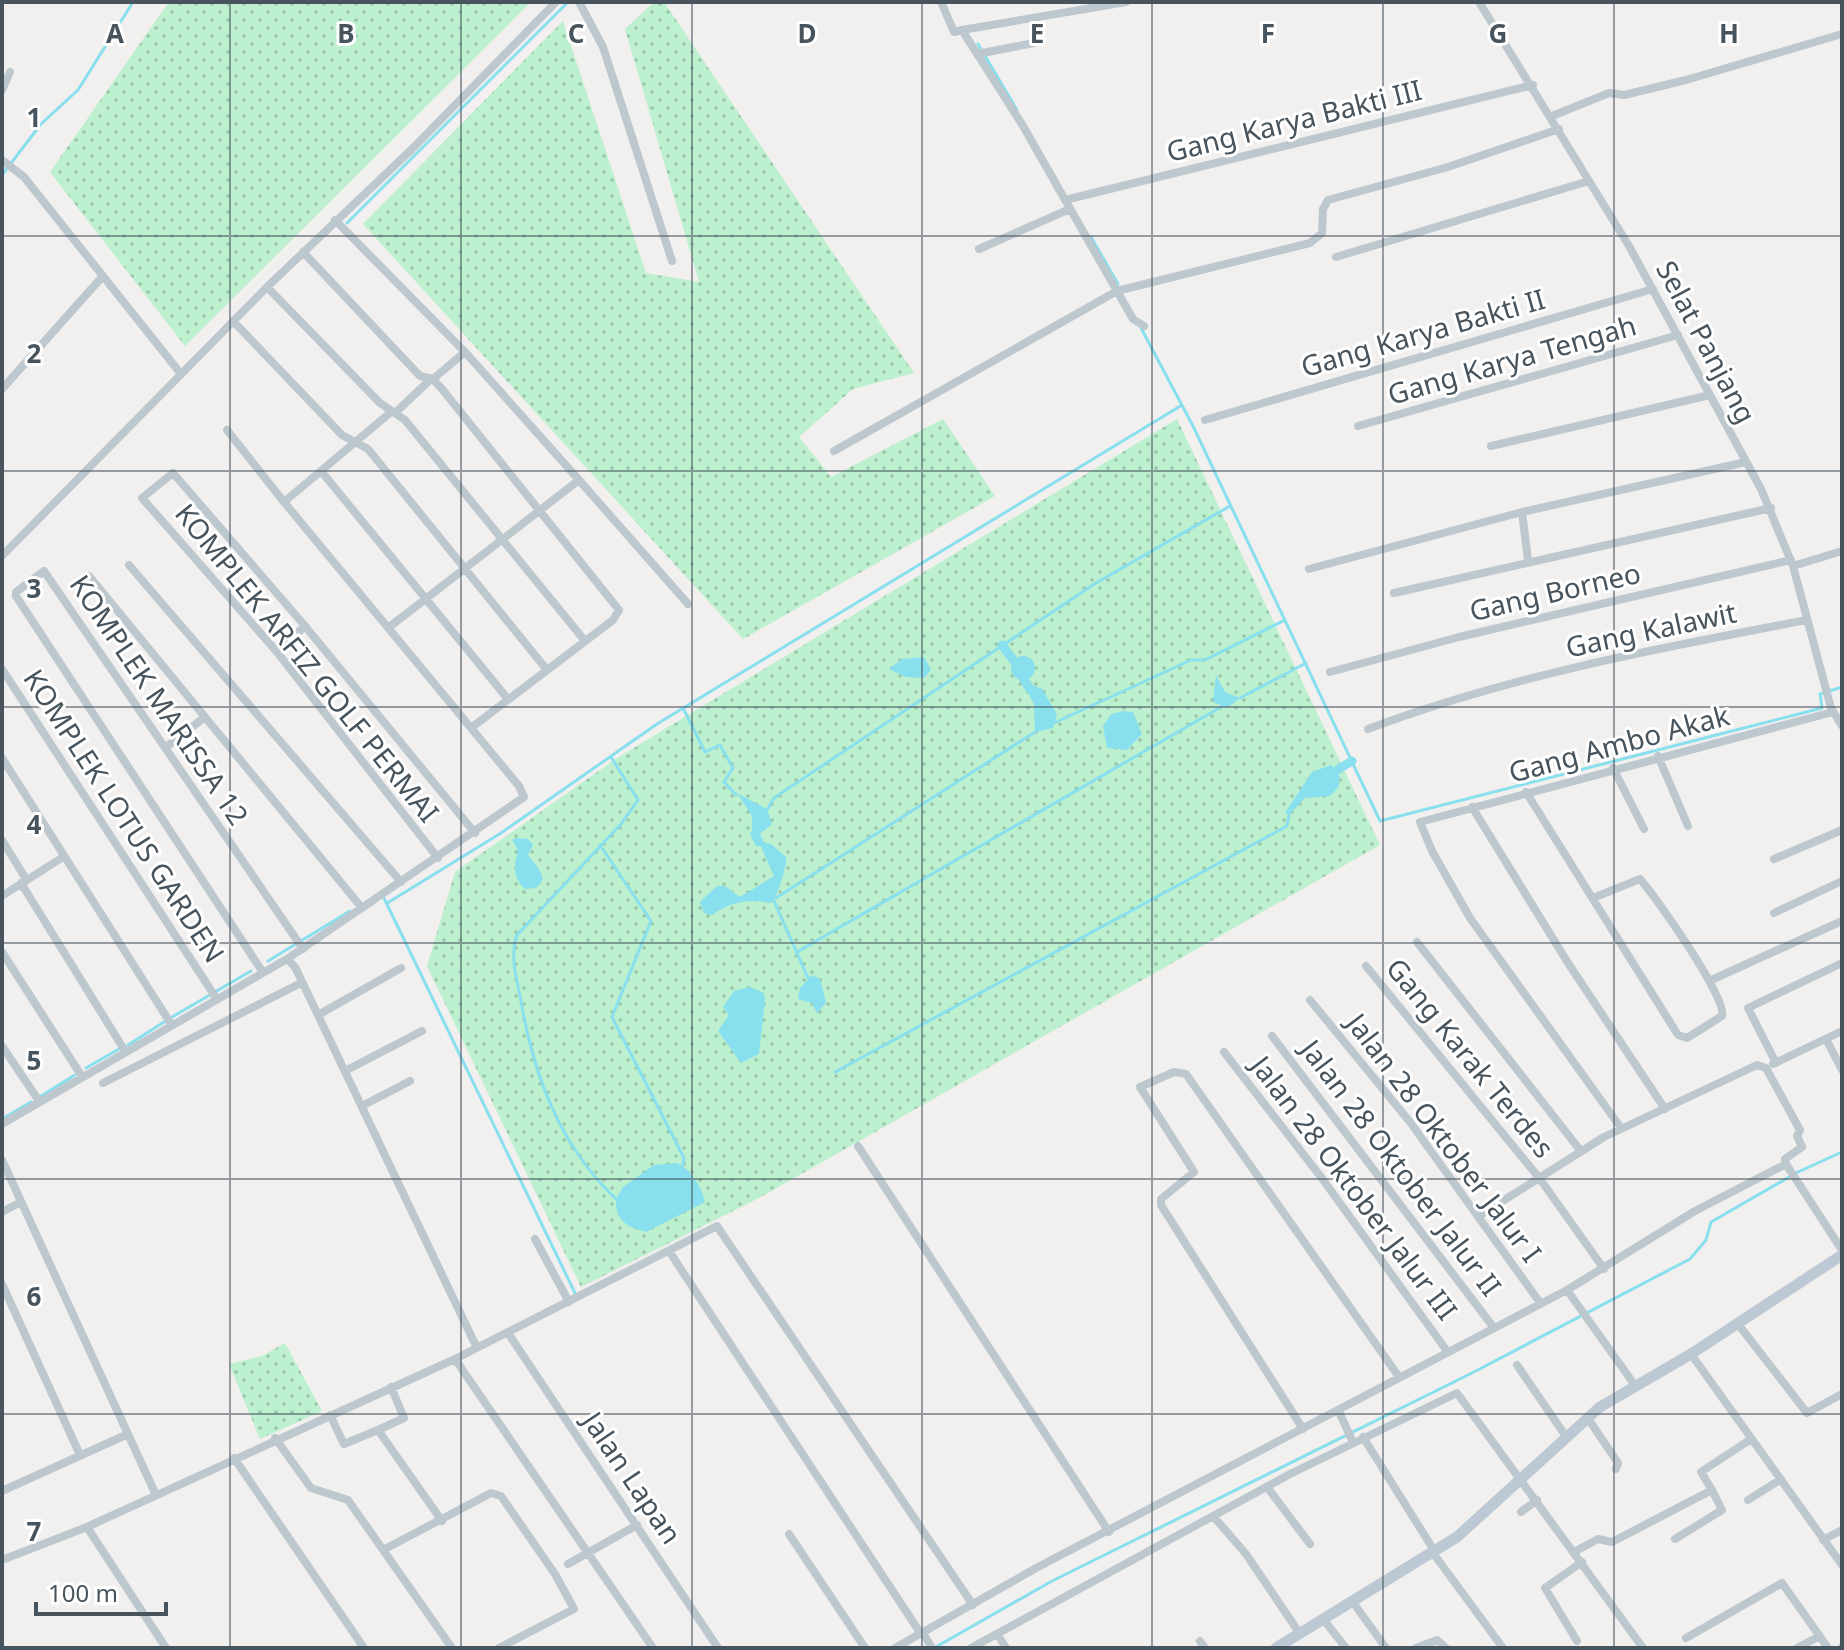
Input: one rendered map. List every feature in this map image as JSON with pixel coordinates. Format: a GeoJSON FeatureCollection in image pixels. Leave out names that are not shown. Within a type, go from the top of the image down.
{"type":"FeatureCollection","features":[{"type":"Feature","properties":{"kind":"street"},"geometry":{"type":"LineString","coordinates":[[2,556],[267,287],[412,149],[556,2]]}},
{"type":"Feature","properties":{"kind":"street"},"geometry":{"type":"LineString","coordinates":[[579,2],[603,47],[672,261]]}},
{"type":"Feature","properties":{"kind":"street"},"geometry":{"type":"LineString","coordinates":[[941,2],[954,32],[1126,2]]}},
{"type":"Feature","properties":{"kind":"street","name":"Selat Panjang"},"geometry":{"type":"LineString","coordinates":[[1479,2],[1552,116],[1653,289],[1771,508],[1792,563],[1832,710],[1842,726]]}},
{"type":"Feature","properties":{"kind":"street"},"geometry":{"type":"LineString","coordinates":[[962,30],[982,54],[1135,322],[1144,326]]}},
{"type":"Feature","properties":{"kind":"street"},"geometry":{"type":"LineString","coordinates":[[1552,116],[1611,92],[1624,95],[1686,80],[1842,34]]}},
{"type":"Feature","properties":{"kind":"street"},"geometry":{"type":"LineString","coordinates":[[982,54],[1034,43]]}},
{"type":"Feature","properties":{"kind":"street"},"geometry":{"type":"LineString","coordinates":[[2,90],[10,72]]}},
{"type":"Feature","properties":{"kind":"street","name":"Gang Karya Bakti III"},"geometry":{"type":"LineString","coordinates":[[979,249],[1069,202],[1533,85]]}},
{"type":"Feature","properties":{"kind":"street"},"geometry":{"type":"LineString","coordinates":[[834,451],[1117,291],[1310,243],[1322,233],[1323,209],[1328,200],[1448,167],[1559,129]]}},
{"type":"Feature","properties":{"kind":"street"},"geometry":{"type":"LineString","coordinates":[[2,160],[18,170],[181,374]]}},
{"type":"Feature","properties":{"kind":"street"},"geometry":{"type":"LineString","coordinates":[[1336,257],[1589,181]]}},
{"type":"Feature","properties":{"kind":"street"},"geometry":{"type":"LineString","coordinates":[[335,220],[465,352],[688,604]]}},
{"type":"Feature","properties":{"kind":"street"},"geometry":{"type":"LineString","coordinates":[[303,252],[407,363],[425,380],[432,379]]}},
{"type":"Feature","properties":{"kind":"street"},"geometry":{"type":"LineString","coordinates":[[2,389],[102,277]]}},
{"type":"Feature","properties":{"kind":"street"},"geometry":{"type":"LineString","coordinates":[[267,287],[417,433],[585,641]]}},
{"type":"Feature","properties":{"kind":"street","name":"Gang Karya Bakti II"},"geometry":{"type":"LineString","coordinates":[[1205,420],[1653,289]]}},
{"type":"Feature","properties":{"kind":"street"},"geometry":{"type":"LineString","coordinates":[[233,321],[342,435],[368,449],[547,670]]}},
{"type":"Feature","properties":{"kind":"street","name":"Gang Karya Tengah"},"geometry":{"type":"LineString","coordinates":[[1358,426],[1678,335]]}},
{"type":"Feature","properties":{"kind":"street"},"geometry":{"type":"LineString","coordinates":[[284,502],[465,352]]}},
{"type":"Feature","properties":{"kind":"street"},"geometry":{"type":"LineString","coordinates":[[432,379],[619,610],[618,615],[471,728]]}},
{"type":"Feature","properties":{"kind":"street"},"geometry":{"type":"LineString","coordinates":[[1491,446],[1710,395]]}},
{"type":"Feature","properties":{"kind":"street"},"geometry":{"type":"LineString","coordinates":[[2,1124],[81,1075],[287,959],[300,945],[438,858],[521,801],[524,795],[227,430]]}},
{"type":"Feature","properties":{"kind":"street"},"geometry":{"type":"LineString","coordinates":[[1309,569],[1522,512],[1746,462]]}},
{"type":"Feature","properties":{"kind":"street"},"geometry":{"type":"LineString","coordinates":[[321,471],[507,698]]}},
{"type":"Feature","properties":{"kind":"street","name":"KOMPLEK ARFIZ GOLF PERMAI"},"geometry":{"type":"LineString","coordinates":[[305,626],[173,473],[142,498],[277,652],[438,858]]}},
{"type":"Feature","properties":{"kind":"street"},"geometry":{"type":"LineString","coordinates":[[388,628],[579,480]]}},
{"type":"Feature","properties":{"kind":"street"},"geometry":{"type":"LineString","coordinates":[[1394,593],[1528,560],[1771,508]]}},
{"type":"Feature","properties":{"kind":"street"},"geometry":{"type":"LineString","coordinates":[[1522,512],[1528,560]]}},
{"type":"Feature","properties":{"kind":"street","name":"Gang Borneo"},"geometry":{"type":"LineString","coordinates":[[1330,672],[1459,637],[1842,551]]}},
{"type":"Feature","properties":{"kind":"street"},"geometry":{"type":"LineString","coordinates":[[129,565],[401,882]]}},
{"type":"Feature","properties":{"kind":"street","name":"KOMPLEK MARISSA 12"},"geometry":{"type":"LineString","coordinates":[[262,971],[16,596],[37,573],[44,571],[300,945]]}},
{"type":"Feature","properties":{"kind":"street"},"geometry":{"type":"LineString","coordinates":[[89,576],[362,908]]}},
{"type":"Feature","properties":{"kind":"street","name":"Gang Kalawit"},"geometry":{"type":"LineString","coordinates":[[1368,729],[1444,701],[1505,685],[1807,620]]}},
{"type":"Feature","properties":{"kind":"street"},"geometry":{"type":"LineString","coordinates":[[277,652],[305,626],[475,833]]}},
{"type":"Feature","properties":{"kind":"street","name":"KOMPLEK LOTUS GARDEN"},"geometry":{"type":"LineString","coordinates":[[2,669],[216,998]]}},
{"type":"Feature","properties":{"kind":"street","name":"Gang Ambo Akak"},"geometry":{"type":"LineString","coordinates":[[1621,1128],[1476,927],[1420,824],[1425,819],[1832,710],[1842,704]]}},
{"type":"Feature","properties":{"kind":"street"},"geometry":{"type":"LineString","coordinates":[[165,748],[205,717]]}},
{"type":"Feature","properties":{"kind":"street"},"geometry":{"type":"LineString","coordinates":[[1658,756],[1688,826]]}},
{"type":"Feature","properties":{"kind":"street"},"geometry":{"type":"LineString","coordinates":[[2,758],[171,1024]]}},
{"type":"Feature","properties":{"kind":"street"},"geometry":{"type":"LineString","coordinates":[[1613,768],[1644,829]]}},
{"type":"Feature","properties":{"kind":"street"},"geometry":{"type":"LineString","coordinates":[[1526,792],[1593,898],[1682,1038],[1724,1013],[1709,981],[1640,879],[1593,898]]}},
{"type":"Feature","properties":{"kind":"street"},"geometry":{"type":"LineString","coordinates":[[1472,807],[1568,963],[1665,1109]]}},
{"type":"Feature","properties":{"kind":"street"},"geometry":{"type":"LineString","coordinates":[[1774,859],[1842,830]]}},
{"type":"Feature","properties":{"kind":"street"},"geometry":{"type":"LineString","coordinates":[[2,840],[125,1051]]}},
{"type":"Feature","properties":{"kind":"street"},"geometry":{"type":"LineString","coordinates":[[2,896],[63,857]]}},
{"type":"Feature","properties":{"kind":"street"},"geometry":{"type":"LineString","coordinates":[[1774,913],[1842,881]]}},
{"type":"Feature","properties":{"kind":"street"},"geometry":{"type":"LineString","coordinates":[[1709,981],[1842,921]]}},
{"type":"Feature","properties":{"kind":"street"},"geometry":{"type":"LineString","coordinates":[[1417,942],[1580,1150]]}},
{"type":"Feature","properties":{"kind":"street"},"geometry":{"type":"LineString","coordinates":[[2,952],[81,1075]]}},
{"type":"Feature","properties":{"kind":"street"},"geometry":{"type":"LineString","coordinates":[[287,959],[318,1015],[477,1348]]}},
{"type":"Feature","properties":{"kind":"street"},"geometry":{"type":"LineString","coordinates":[[1776,1063],[1748,1008],[1842,963]]}},
{"type":"Feature","properties":{"kind":"street","name":"Gang Karak Terdes"},"geometry":{"type":"LineString","coordinates":[[1366,966],[1540,1179],[1604,1269]]}},
{"type":"Feature","properties":{"kind":"street"},"geometry":{"type":"LineString","coordinates":[[318,1015],[401,968]]}},
{"type":"Feature","properties":{"kind":"street"},"geometry":{"type":"LineString","coordinates":[[103,1083],[301,983]]}},
{"type":"Feature","properties":{"kind":"street","name":"Jalan 28 Oktober Jalur I"},"geometry":{"type":"LineString","coordinates":[[1310,1000],[1410,1122],[1541,1304]]}},
{"type":"Feature","properties":{"kind":"street"},"geometry":{"type":"LineString","coordinates":[[345,1071],[422,1031]]}},
{"type":"Feature","properties":{"kind":"street"},"geometry":{"type":"LineString","coordinates":[[1766,1068],[1842,1031]]}},
{"type":"Feature","properties":{"kind":"street","name":"Jalan 28 Oktober Jalur II"},"geometry":{"type":"LineString","coordinates":[[1272,1036],[1494,1328]]}},
{"type":"Feature","properties":{"kind":"street"},"geometry":{"type":"LineString","coordinates":[[1826,1039],[1842,1070]]}},
{"type":"Feature","properties":{"kind":"street"},"geometry":{"type":"LineString","coordinates":[[2,1046],[39,1101]]}},
{"type":"Feature","properties":{"kind":"street","name":"Jalan 28 Oktober Jalur III"},"geometry":{"type":"LineString","coordinates":[[1224,1052],[1321,1177],[1447,1351]]}},
{"type":"Feature","properties":{"kind":"street"},"geometry":{"type":"LineString","coordinates":[[1278,1648],[1434,1553],[1567,1438],[1587,1417],[1634,1384],[1691,1354],[1738,1324],[1842,1252],[1787,1168],[1785,1159],[1802,1147],[1797,1136],[1800,1130],[1766,1068],[1757,1065],[1580,1150],[1479,1216]]}},
{"type":"Feature","properties":{"kind":"street"},"geometry":{"type":"LineString","coordinates":[[1303,1429],[1161,1205],[1163,1196],[1194,1172],[1140,1087],[1180,1070],[1186,1074],[1399,1377]]}},
{"type":"Feature","properties":{"kind":"street"},"geometry":{"type":"LineString","coordinates":[[362,1106],[410,1081]]}},
{"type":"Feature","properties":{"kind":"street"},"geometry":{"type":"LineString","coordinates":[[858,1146],[1109,1532]]}},
{"type":"Feature","properties":{"kind":"street"},"geometry":{"type":"LineString","coordinates":[[2,1160],[156,1495]]}},
{"type":"Feature","properties":{"kind":"street"},"geometry":{"type":"LineString","coordinates":[[895,1648],[1038,1567],[1567,1290],[1695,1211],[1787,1168]]}},
{"type":"Feature","properties":{"kind":"street"},"geometry":{"type":"LineString","coordinates":[[2,1212],[21,1202]]}},
{"type":"Feature","properties":{"kind":"street"},"geometry":{"type":"LineString","coordinates":[[2,1560],[87,1527],[275,1438],[455,1359],[720,1227],[973,1605]]}},
{"type":"Feature","properties":{"kind":"street"},"geometry":{"type":"LineString","coordinates":[[535,1239],[569,1302]]}},
{"type":"Feature","properties":{"kind":"street"},"geometry":{"type":"LineString","coordinates":[[669,1251],[931,1647]]}},
{"type":"Feature","properties":{"kind":"street"},"geometry":{"type":"LineString","coordinates":[[2,1284],[80,1455]]}},
{"type":"Feature","properties":{"kind":"street"},"geometry":{"type":"LineString","coordinates":[[1567,1290],[1634,1384]]}},
{"type":"Feature","properties":{"kind":"street"},"geometry":{"type":"LineString","coordinates":[[1738,1324],[1807,1413],[1842,1394]]}},
{"type":"Feature","properties":{"kind":"street","name":"Jalan Lapan"},"geometry":{"type":"LineString","coordinates":[[508,1333],[718,1648]]}},
{"type":"Feature","properties":{"kind":"street"},"geometry":{"type":"LineString","coordinates":[[1691,1354],[1842,1565]]}},
{"type":"Feature","properties":{"kind":"street"},"geometry":{"type":"LineString","coordinates":[[455,1359],[653,1648]]}},
{"type":"Feature","properties":{"kind":"street"},"geometry":{"type":"LineString","coordinates":[[1517,1365],[1567,1438]]}},
{"type":"Feature","properties":{"kind":"street"},"geometry":{"type":"LineString","coordinates":[[330,1415],[344,1444],[378,1430],[404,1418],[391,1387]]}},
{"type":"Feature","properties":{"kind":"street"},"geometry":{"type":"LineString","coordinates":[[971,1648],[1352,1439],[1363,1437],[1457,1393],[1522,1478],[1643,1648]]}},
{"type":"Feature","properties":{"kind":"street"},"geometry":{"type":"LineString","coordinates":[[1338,1410],[1352,1439]]}},
{"type":"Feature","properties":{"kind":"street"},"geometry":{"type":"LineString","coordinates":[[1587,1417],[1611,1450],[1618,1463],[1616,1469]]}},
{"type":"Feature","properties":{"kind":"street"},"geometry":{"type":"LineString","coordinates":[[378,1430],[442,1521]]}},
{"type":"Feature","properties":{"kind":"street"},"geometry":{"type":"LineString","coordinates":[[2,1491],[128,1434]]}},
{"type":"Feature","properties":{"kind":"street"},"geometry":{"type":"LineString","coordinates":[[1363,1437],[1434,1553],[1503,1648]]}},
{"type":"Feature","properties":{"kind":"street"},"geometry":{"type":"LineString","coordinates":[[275,1438],[311,1488],[348,1500],[452,1648]]}},
{"type":"Feature","properties":{"kind":"street"},"geometry":{"type":"LineString","coordinates":[[1675,1539],[1722,1510],[1701,1472],[1751,1439]]}},
{"type":"Feature","properties":{"kind":"street"},"geometry":{"type":"LineString","coordinates":[[234,1458],[364,1648]]}},
{"type":"Feature","properties":{"kind":"street"},"geometry":{"type":"LineString","coordinates":[[1748,1500],[1781,1479]]}},
{"type":"Feature","properties":{"kind":"street"},"geometry":{"type":"LineString","coordinates":[[1267,1487],[1310,1544]]}},
{"type":"Feature","properties":{"kind":"street"},"geometry":{"type":"LineString","coordinates":[[1574,1552],[1598,1539],[1612,1542],[1712,1490]]}},
{"type":"Feature","properties":{"kind":"street"},"geometry":{"type":"LineString","coordinates":[[383,1550],[491,1493],[501,1496],[573,1606],[573,1611],[499,1648]]}},
{"type":"Feature","properties":{"kind":"street"},"geometry":{"type":"LineString","coordinates":[[1521,1512],[1537,1500]]}},
{"type":"Feature","properties":{"kind":"street"},"geometry":{"type":"LineString","coordinates":[[1214,1517],[1246,1554],[1300,1634]]}},
{"type":"Feature","properties":{"kind":"street"},"geometry":{"type":"LineString","coordinates":[[568,1564],[637,1525]]}},
{"type":"Feature","properties":{"kind":"street"},"geometry":{"type":"LineString","coordinates":[[87,1527],[166,1648]]}},
{"type":"Feature","properties":{"kind":"street"},"geometry":{"type":"LineString","coordinates":[[1823,1540],[1842,1530]]}},
{"type":"Feature","properties":{"kind":"street"},"geometry":{"type":"LineString","coordinates":[[789,1534],[865,1648]]}},
{"type":"Feature","properties":{"kind":"street"},"geometry":{"type":"LineString","coordinates":[[1577,1641],[1545,1588],[1582,1562]]}},
{"type":"Feature","properties":{"kind":"street"},"geometry":{"type":"LineString","coordinates":[[1686,1638],[1782,1583],[1828,1648]]}},
{"type":"Feature","properties":{"kind":"street"},"geometry":{"type":"LineString","coordinates":[[1352,1601],[1386,1648]]}},
{"type":"Feature","properties":{"kind":"street"},"geometry":{"type":"LineString","coordinates":[[1323,1619],[1346,1648]]}},
{"type":"Feature","properties":{"kind":"street"},"geometry":{"type":"LineString","coordinates":[[998,1635],[1006,1648]]}},
{"type":"Feature","properties":{"kind":"street"},"geometry":{"type":"LineString","coordinates":[[1797,1648],[1820,1636]]}},
{"type":"Feature","properties":{"kind":"street"},"geometry":{"type":"LineString","coordinates":[[1416,1648],[1437,1640],[1446,1648]]}},
{"type":"Feature","properties":{"kind":"green space"},"geometry":{"type":"Polygon","coordinates":[[[169,2],[531,2],[185,346],[50,172],[169,2]]]}},
{"type":"Feature","properties":{"kind":"green space"},"geometry":{"type":"Polygon","coordinates":[[[654,2],[664,2],[914,373],[853,389],[799,437],[831,477],[943,419],[995,496],[743,639],[363,224],[563,21],[646,273],[699,282],[625,29],[654,2]]]}},
{"type":"Feature","properties":{"kind":"green space"},"geometry":{"type":"Polygon","coordinates":[[[1177,419],[1380,845],[757,1199],[581,1287],[427,966],[455,872],[617,758],[1177,419]]]}},
{"type":"Feature","properties":{"kind":"green space"},"geometry":{"type":"Polygon","coordinates":[[[285,1343],[322,1411],[260,1439],[229,1364],[262,1356],[285,1343]]]}},
{"type":"Feature","properties":{"kind":"water"},"geometry":{"type":"Polygon","coordinates":[[[1023,656],[1032,659],[1035,668],[1032,677],[1023,680],[1014,677],[1011,668],[1014,659],[1023,656]]]}},
{"type":"Feature","properties":{"kind":"water"},"geometry":{"type":"Polygon","coordinates":[[[924,657],[931,670],[924,678],[906,677],[889,669],[902,659],[924,657]]]}},
{"type":"Feature","properties":{"kind":"water"},"geometry":{"type":"Polygon","coordinates":[[[1216,675],[1225,692],[1240,698],[1227,708],[1213,702],[1216,675]]]}},
{"type":"Feature","properties":{"kind":"water"},"geometry":{"type":"Polygon","coordinates":[[[1033,685],[1042,689],[1057,714],[1053,728],[1035,732],[1034,704],[1028,693],[1033,685]]]}},
{"type":"Feature","properties":{"kind":"water"},"geometry":{"type":"Polygon","coordinates":[[[1133,712],[1142,734],[1127,750],[1107,748],[1103,726],[1111,714],[1133,712]]]}},
{"type":"Feature","properties":{"kind":"water"},"geometry":{"type":"Polygon","coordinates":[[[1331,765],[1340,777],[1338,788],[1330,796],[1305,798],[1289,815],[1285,813],[1312,772],[1331,765]]]}},
{"type":"Feature","properties":{"kind":"water"},"geometry":{"type":"Polygon","coordinates":[[[737,793],[767,809],[772,824],[761,833],[752,834],[752,816],[737,793]]]}},
{"type":"Feature","properties":{"kind":"water"},"geometry":{"type":"Polygon","coordinates":[[[528,839],[533,845],[528,855],[542,876],[535,888],[525,889],[516,875],[518,850],[512,840],[528,839]]]}},
{"type":"Feature","properties":{"kind":"water"},"geometry":{"type":"Polygon","coordinates":[[[759,842],[771,844],[786,857],[782,881],[771,903],[740,902],[712,915],[704,913],[700,902],[717,886],[725,886],[740,897],[774,876],[759,842]]]}},
{"type":"Feature","properties":{"kind":"water"},"geometry":{"type":"Polygon","coordinates":[[[812,975],[820,979],[826,1003],[817,1013],[812,1003],[798,999],[800,988],[812,975]]]}},
{"type":"Feature","properties":{"kind":"water"},"geometry":{"type":"Polygon","coordinates":[[[750,987],[764,993],[765,1000],[759,1054],[741,1063],[718,1031],[729,1015],[723,1007],[734,991],[750,987]]]}},
{"type":"Feature","properties":{"kind":"water"},"geometry":{"type":"Polygon","coordinates":[[[676,1163],[695,1179],[705,1202],[646,1232],[623,1222],[617,1212],[616,1199],[623,1187],[654,1165],[676,1163]]]}},
{"type":"Feature","properties":{"kind":"waterway"},"geometry":{"type":"LineString","coordinates":[[2,175],[41,124],[78,90],[133,2]]}},
{"type":"Feature","properties":{"kind":"waterway"},"geometry":{"type":"LineString","coordinates":[[347,223],[568,2]]}},
{"type":"Feature","properties":{"kind":"waterway"},"geometry":{"type":"LineString","coordinates":[[978,44],[1017,110]]}},
{"type":"Feature","properties":{"kind":"waterway"},"geometry":{"type":"LineString","coordinates":[[1091,237],[1118,284]]}},
{"type":"Feature","properties":{"kind":"waterway"},"geometry":{"type":"LineString","coordinates":[[1141,328],[1193,426],[1380,821],[1822,708],[1820,694],[1842,687]]}},
{"type":"Feature","properties":{"kind":"waterway"},"geometry":{"type":"LineString","coordinates":[[389,902],[501,833],[657,724],[1182,405]]}},
{"type":"Feature","properties":{"kind":"waterway"},"geometry":{"type":"LineString","coordinates":[[767,810],[774,798],[1096,583],[1230,506]]}},
{"type":"Feature","properties":{"kind":"waterway"},"geometry":{"type":"LineString","coordinates":[[1054,723],[1191,660],[1205,660],[1285,620]]}},
{"type":"Feature","properties":{"kind":"waterway"},"geometry":{"type":"LineString","coordinates":[[1002,645],[1014,661]]}},
{"type":"Feature","properties":{"kind":"waterway"},"geometry":{"type":"LineString","coordinates":[[1240,698],[1306,663]]}},
{"type":"Feature","properties":{"kind":"waterway"},"geometry":{"type":"LineString","coordinates":[[1023,678],[1030,689]]}},
{"type":"Feature","properties":{"kind":"waterway"},"geometry":{"type":"LineString","coordinates":[[797,952],[1221,707]]}},
{"type":"Feature","properties":{"kind":"waterway"},"geometry":{"type":"LineString","coordinates":[[684,710],[705,752],[720,745],[733,768],[724,782],[736,795]]}},
{"type":"Feature","properties":{"kind":"waterway"},"geometry":{"type":"LineString","coordinates":[[776,898],[1035,732]]}},
{"type":"Feature","properties":{"kind":"waterway"},"geometry":{"type":"LineString","coordinates":[[611,757],[638,800],[621,824],[517,935],[514,958],[525,1025],[551,1106],[578,1155],[616,1199]]}},
{"type":"Feature","properties":{"kind":"waterway"},"geometry":{"type":"LineString","coordinates":[[1337,770],[1352,761]]}},
{"type":"Feature","properties":{"kind":"waterway"},"geometry":{"type":"LineString","coordinates":[[835,1072],[1287,826],[1289,815]]}},
{"type":"Feature","properties":{"kind":"waterway"},"geometry":{"type":"LineString","coordinates":[[755,834],[759,842]]}},
{"type":"Feature","properties":{"kind":"waterway"},"geometry":{"type":"LineString","coordinates":[[600,845],[651,921],[612,1017],[684,1158],[683,1164]]}},
{"type":"Feature","properties":{"kind":"waterway"},"geometry":{"type":"LineString","coordinates":[[383,896],[575,1293]]}},
{"type":"Feature","properties":{"kind":"waterway"},"geometry":{"type":"LineString","coordinates":[[774,901],[808,978]]}},
{"type":"Feature","properties":{"kind":"waterway"},"geometry":{"type":"LineString","coordinates":[[268,961],[350,911]]}},
{"type":"Feature","properties":{"kind":"waterway"},"geometry":{"type":"LineString","coordinates":[[172,1017],[251,971]]}},
{"type":"Feature","properties":{"kind":"waterway"},"geometry":{"type":"LineString","coordinates":[[128,1045],[164,1022]]}},
{"type":"Feature","properties":{"kind":"waterway"},"geometry":{"type":"LineString","coordinates":[[86,1068],[119,1049]]}},
{"type":"Feature","properties":{"kind":"waterway"},"geometry":{"type":"LineString","coordinates":[[41,1096],[75,1075]]}},
{"type":"Feature","properties":{"kind":"waterway"},"geometry":{"type":"LineString","coordinates":[[2,1119],[31,1102]]}},
{"type":"Feature","properties":{"kind":"waterway"},"geometry":{"type":"LineString","coordinates":[[934,1648],[1052,1581],[1472,1373],[1690,1259],[1706,1240],[1711,1222],[1798,1172],[1842,1152]]}}]}
